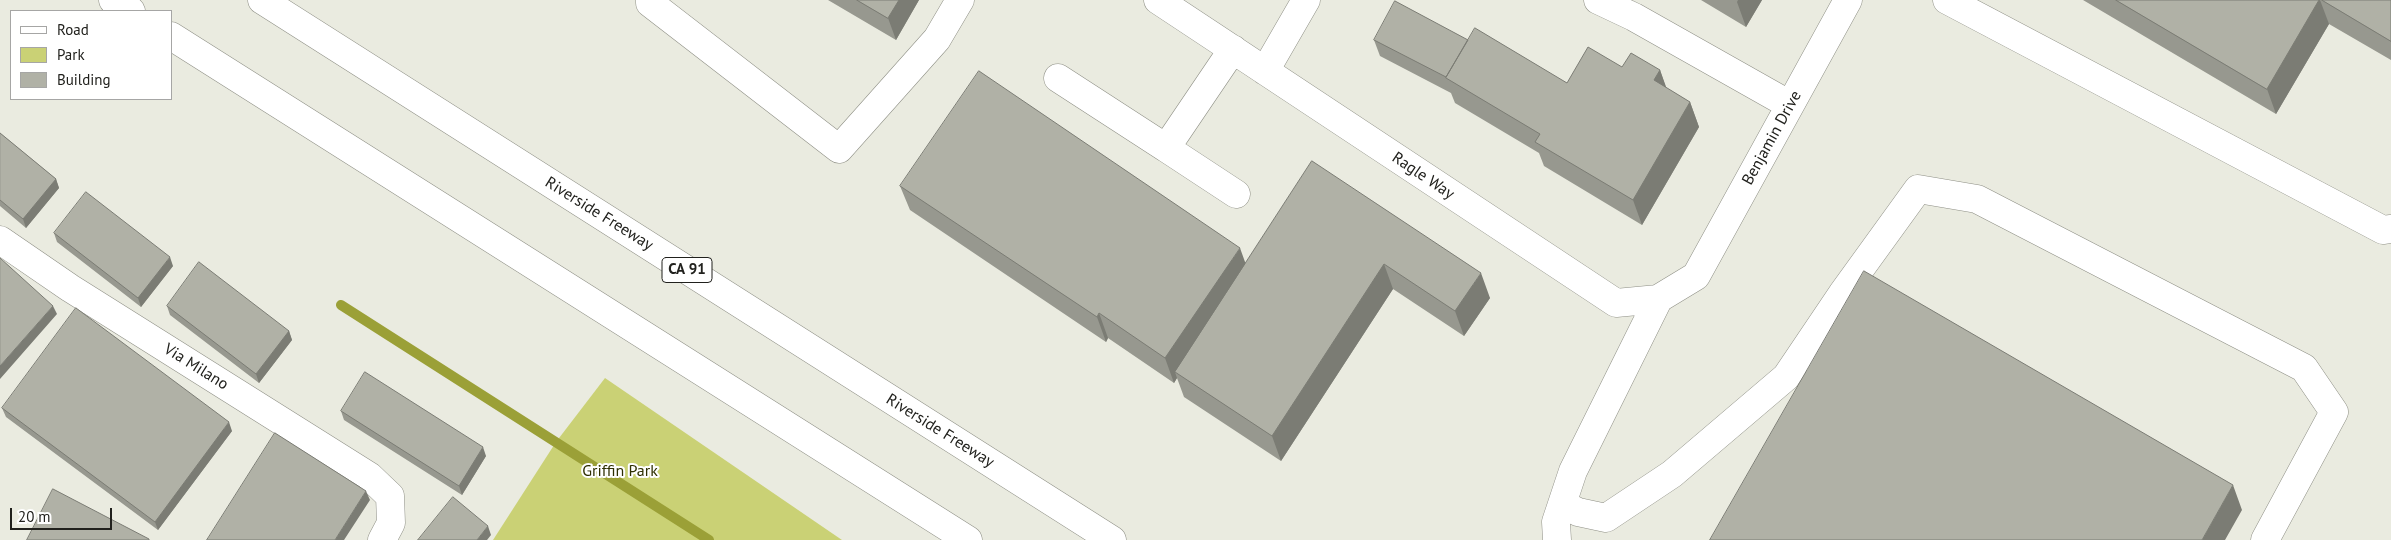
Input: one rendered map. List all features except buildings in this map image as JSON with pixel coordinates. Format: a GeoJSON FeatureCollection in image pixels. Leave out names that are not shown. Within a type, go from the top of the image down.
{"type":"FeatureCollection","features":[{"type":"Feature","properties":{"kind":"main road"},"geometry":{"type":"LineString","coordinates":[[114,0],[129,10]]}},
{"type":"Feature","properties":{"kind":"main road","name":"Riverside Freeway"},"geometry":{"type":"LineString","coordinates":[[262,0],[1112,540]]}},
{"type":"Feature","properties":{"kind":"main road"},"geometry":{"type":"LineString","coordinates":[[650,0],[650,3],[839,149],[937,40],[960,0]]}},
{"type":"Feature","properties":{"kind":"main road","name":"Ragle Way"},"geometry":{"type":"LineString","coordinates":[[1158,0],[1616,303],[1659,298],[1696,276]]}},
{"type":"Feature","properties":{"kind":"main road"},"geometry":{"type":"LineString","coordinates":[[1265,71],[1306,0]]}},
{"type":"Feature","properties":{"kind":"main road"},"geometry":{"type":"LineString","coordinates":[[1598,0],[1634,17],[1790,105]]}},
{"type":"Feature","properties":{"kind":"main road","name":"Benjamin Drive"},"geometry":{"type":"LineString","coordinates":[[1696,276],[1848,0]]}},
{"type":"Feature","properties":{"kind":"main road"},"geometry":{"type":"LineString","coordinates":[[1947,0],[2383,230],[2391,229]]}},
{"type":"Feature","properties":{"kind":"main road"},"geometry":{"type":"LineString","coordinates":[[172,37],[968,540]]}},
{"type":"Feature","properties":{"kind":"main road"},"geometry":{"type":"LineString","coordinates":[[1166,148],[1233,49]]}},
{"type":"Feature","properties":{"kind":"main road"},"geometry":{"type":"LineString","coordinates":[[1058,78],[1236,194]]}},
{"type":"Feature","properties":{"kind":"main road"},"geometry":{"type":"LineString","coordinates":[[1562,504],[1578,512],[1606,518],[1672,474],[1786,377],[1842,294],[1918,189],[1977,199],[2304,368],[2334,412],[2265,540]]}},
{"type":"Feature","properties":{"kind":"main road","name":"Via Milano"},"geometry":{"type":"LineString","coordinates":[[0,240],[70,288],[369,476],[390,496],[391,523],[382,540]]}},
{"type":"Feature","properties":{"kind":"main road"},"geometry":{"type":"LineString","coordinates":[[1557,540],[1556,522],[1573,471],[1659,298]]}},
{"type":"Feature","properties":{"kind":"green space","name":"Griffin Park"},"geometry":{"type":"Polygon","coordinates":[[[605,378],[842,540],[493,540],[556,442],[605,378]]]}},
{"type":"Feature","properties":{"kind":"waterway"},"geometry":{"type":"LineString","coordinates":[[341,305],[709,540]]}}]}
